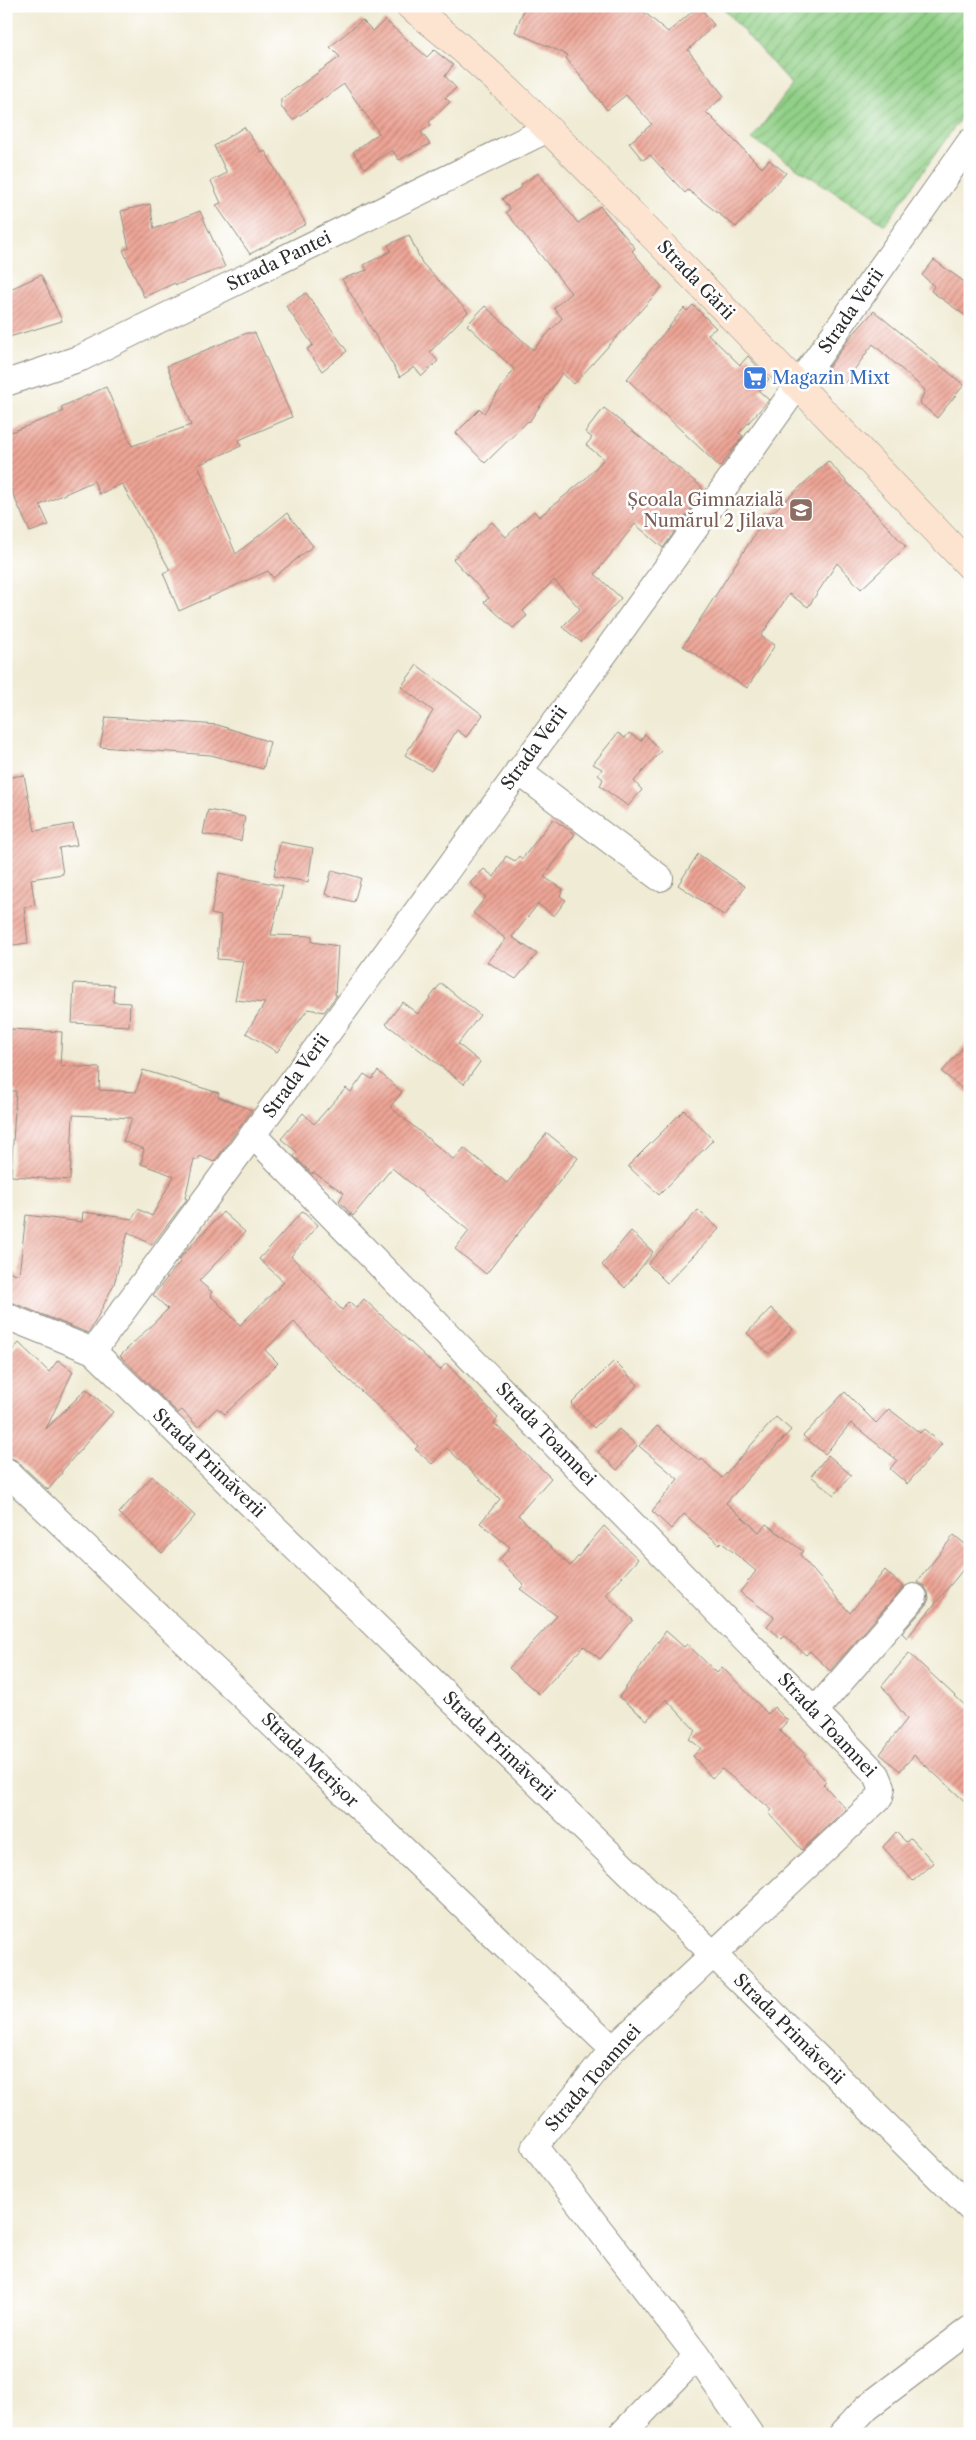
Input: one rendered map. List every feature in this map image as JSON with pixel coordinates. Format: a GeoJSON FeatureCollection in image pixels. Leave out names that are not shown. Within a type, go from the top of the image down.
{"type":"FeatureCollection","features":[{"type":"Feature","properties":{"kind":"main road","name":"Strada Gării"},"geometry":{"type":"LineString","coordinates":[[410,6],[444,32],[548,129],[799,385],[970,566]]}},
{"type":"Feature","properties":{"kind":"street","name":"Strada Pantei"},"geometry":{"type":"LineString","coordinates":[[6,382],[81,358],[548,129]]}},
{"type":"Feature","properties":{"kind":"street","name":"Strada Verii"},"geometry":{"type":"LineString","coordinates":[[93,1351],[253,1135],[799,385],[970,142]]}},
{"type":"Feature","properties":{"kind":"street"},"geometry":{"type":"LineString","coordinates":[[518,770],[660,878]]}},
{"type":"Feature","properties":{"kind":"street","name":"Strada Toamnei"},"geometry":{"type":"LineString","coordinates":[[253,1135],[877,1775],[882,1787],[880,1797],[613,2049],[535,2146],[697,2356],[750,2434]]}},
{"type":"Feature","properties":{"kind":"street","name":"Strada Primăverii"},"geometry":{"type":"LineString","coordinates":[[6,1316],[93,1351],[713,1954],[970,2208]]}},
{"type":"Feature","properties":{"kind":"street","name":"Strada Merișor"},"geometry":{"type":"LineString","coordinates":[[6,1471],[613,2049]]}},
{"type":"Feature","properties":{"kind":"street"},"geometry":{"type":"LineString","coordinates":[[815,1711],[914,1597]]}},
{"type":"Feature","properties":{"kind":"street"},"geometry":{"type":"LineString","coordinates":[[842,2434],[868,2408],[970,2329]]}},
{"type":"Feature","properties":{"kind":"street"},"geometry":{"type":"LineString","coordinates":[[622,2434],[697,2356]]}},
{"type":"Feature","properties":{"kind":"green space"},"geometry":{"type":"Polygon","coordinates":[[[721,6],[970,6],[970,105],[885,225],[752,139],[792,85],[721,6]]]}},
{"type":"Feature","properties":{"kind":"building"},"geometry":{"type":"Polygon","coordinates":[[[525,6],[637,6],[668,32],[699,6],[714,25],[688,50],[724,96],[706,112],[762,168],[769,160],[786,173],[736,227],[688,190],[685,193],[650,155],[643,160],[629,143],[652,124],[626,95],[607,110],[566,58],[568,55],[515,32],[525,6]]]}},
{"type":"Feature","properties":{"kind":"building"},"geometry":{"type":"Polygon","coordinates":[[[362,20],[373,31],[385,20],[427,57],[434,50],[453,65],[445,76],[456,88],[445,98],[450,102],[429,122],[431,125],[421,132],[430,144],[399,160],[392,150],[365,168],[353,152],[379,133],[344,84],[293,120],[281,107],[281,99],[340,57],[330,47],[362,20]]]}},
{"type":"Feature","properties":{"kind":"building"},"geometry":{"type":"Polygon","coordinates":[[[244,127],[262,153],[265,151],[306,224],[250,254],[216,205],[221,203],[211,181],[227,173],[214,146],[244,127]]]}},
{"type":"Feature","properties":{"kind":"building"},"geometry":{"type":"Polygon","coordinates":[[[538,173],[578,223],[600,206],[635,248],[632,251],[662,287],[574,384],[562,373],[529,422],[485,463],[456,433],[480,409],[484,413],[514,369],[467,325],[485,306],[533,350],[562,318],[554,308],[571,293],[506,212],[510,209],[502,199],[522,187],[521,185],[538,173]]]}},
{"type":"Feature","properties":{"kind":"building"},"geometry":{"type":"Polygon","coordinates":[[[150,204],[154,229],[200,211],[225,267],[176,285],[175,283],[144,297],[123,250],[129,248],[121,211],[150,204]]]}},
{"type":"Feature","properties":{"kind":"building"},"geometry":{"type":"Polygon","coordinates":[[[409,235],[422,263],[468,312],[430,352],[438,361],[422,376],[414,367],[400,377],[342,279],[367,270],[364,265],[391,251],[388,245],[409,235]]]}},
{"type":"Feature","properties":{"kind":"building"},"geometry":{"type":"Polygon","coordinates":[[[934,260],[970,286],[970,319],[931,291],[934,286],[922,275],[934,260]]]}},
{"type":"Feature","properties":{"kind":"building"},"geometry":{"type":"Polygon","coordinates":[[[41,275],[62,321],[6,338],[6,291],[41,275]]]}},
{"type":"Feature","properties":{"kind":"building"},"geometry":{"type":"Polygon","coordinates":[[[306,293],[347,351],[322,371],[307,349],[313,345],[286,306],[306,293]]]}},
{"type":"Feature","properties":{"kind":"building"},"geometry":{"type":"Polygon","coordinates":[[[693,305],[716,328],[708,334],[740,365],[748,356],[769,379],[759,391],[769,400],[739,433],[743,436],[720,467],[627,379],[684,308],[687,311],[693,305]]]}},
{"type":"Feature","properties":{"kind":"building"},"geometry":{"type":"Polygon","coordinates":[[[874,311],[964,385],[937,418],[920,403],[925,390],[873,344],[844,384],[827,370],[848,340],[874,311]]]}},
{"type":"Feature","properties":{"kind":"building"},"geometry":{"type":"Polygon","coordinates":[[[247,333],[255,333],[292,417],[239,440],[241,446],[198,465],[236,554],[287,513],[313,546],[273,578],[268,571],[179,611],[163,573],[170,570],[122,484],[99,494],[94,481],[40,505],[49,525],[30,532],[6,479],[6,434],[63,412],[61,407],[106,387],[132,446],[191,425],[167,366],[247,333]]]}},
{"type":"Feature","properties":{"kind":"building"},"geometry":{"type":"Polygon","coordinates":[[[604,408],[702,487],[702,493],[663,548],[635,524],[595,574],[621,598],[581,642],[562,627],[580,609],[554,580],[523,611],[527,616],[513,628],[484,602],[489,598],[453,559],[492,522],[506,537],[534,511],[539,517],[585,479],[604,459],[586,445],[592,438],[585,432],[604,408]]]}},
{"type":"Feature","properties":{"kind":"building"},"geometry":{"type":"Polygon","coordinates":[[[828,461],[906,547],[861,589],[837,563],[808,607],[789,594],[761,636],[775,645],[747,688],[683,646],[769,512],[772,513],[828,461]]]}},
{"type":"Feature","properties":{"kind":"building"},"geometry":{"type":"Polygon","coordinates":[[[417,665],[483,715],[466,737],[457,730],[431,771],[405,755],[433,711],[401,687],[417,665]]]}},
{"type":"Feature","properties":{"kind":"building"},"geometry":{"type":"Polygon","coordinates":[[[106,717],[218,725],[270,742],[263,769],[211,755],[100,747],[106,717]]]}},
{"type":"Feature","properties":{"kind":"building"},"geometry":{"type":"Polygon","coordinates":[[[618,733],[625,738],[629,733],[641,741],[645,734],[661,751],[634,781],[642,790],[628,806],[600,786],[603,779],[598,775],[602,769],[593,764],[618,733]]]}},
{"type":"Feature","properties":{"kind":"building"},"geometry":{"type":"Polygon","coordinates":[[[24,775],[35,831],[73,824],[77,845],[59,848],[63,874],[31,879],[35,905],[24,907],[28,943],[6,946],[6,778],[24,775]]]}},
{"type":"Feature","properties":{"kind":"building"},"geometry":{"type":"Polygon","coordinates":[[[208,810],[245,817],[241,841],[203,834],[208,810]]]}},
{"type":"Feature","properties":{"kind":"building"},"geometry":{"type":"Polygon","coordinates":[[[553,819],[575,834],[544,877],[563,889],[560,896],[566,900],[554,916],[538,904],[512,937],[537,954],[516,979],[487,962],[506,939],[473,913],[486,897],[470,883],[484,869],[494,877],[506,856],[515,861],[519,856],[522,859],[553,819]]]}},
{"type":"Feature","properties":{"kind":"building"},"geometry":{"type":"Polygon","coordinates":[[[280,842],[313,848],[308,882],[274,876],[280,842]]]}},
{"type":"Feature","properties":{"kind":"building"},"geometry":{"type":"Polygon","coordinates":[[[698,854],[745,886],[725,916],[678,885],[698,854]]]}},
{"type":"Feature","properties":{"kind":"building"},"geometry":{"type":"Polygon","coordinates":[[[332,870],[361,878],[354,902],[325,894],[332,870]]]}},
{"type":"Feature","properties":{"kind":"building"},"geometry":{"type":"Polygon","coordinates":[[[219,873],[283,886],[271,935],[312,936],[312,942],[338,946],[335,995],[337,995],[324,1012],[308,1009],[277,1052],[246,1033],[265,1003],[235,1000],[243,961],[217,959],[221,916],[211,914],[219,873]]]}},
{"type":"Feature","properties":{"kind":"building"},"geometry":{"type":"Polygon","coordinates":[[[74,983],[114,985],[113,1002],[130,1003],[129,1026],[72,1023],[74,983]]]}},
{"type":"Feature","properties":{"kind":"building"},"geometry":{"type":"Polygon","coordinates":[[[441,983],[480,1015],[458,1044],[480,1062],[464,1084],[386,1024],[402,1002],[418,1014],[441,983]]]}},
{"type":"Feature","properties":{"kind":"building"},"geometry":{"type":"Polygon","coordinates":[[[11,1029],[62,1032],[60,1066],[100,1068],[99,1090],[136,1092],[143,1070],[219,1093],[218,1097],[252,1110],[214,1162],[200,1156],[198,1160],[194,1159],[185,1198],[187,1199],[152,1245],[128,1232],[114,1284],[88,1333],[6,1300],[6,1270],[19,1275],[26,1215],[82,1222],[83,1212],[132,1219],[138,1209],[152,1216],[174,1176],[141,1164],[144,1149],[123,1141],[132,1118],[73,1115],[70,1180],[11,1176],[16,1091],[6,1091],[11,1029]]]}},
{"type":"Feature","properties":{"kind":"building"},"geometry":{"type":"Polygon","coordinates":[[[970,1039],[970,1095],[942,1072],[970,1039]]]}},
{"type":"Feature","properties":{"kind":"building"},"geometry":{"type":"Polygon","coordinates":[[[378,1071],[402,1092],[390,1107],[454,1160],[464,1148],[507,1183],[547,1133],[578,1158],[486,1274],[455,1249],[469,1231],[392,1168],[353,1216],[339,1201],[344,1193],[313,1172],[312,1174],[294,1156],[297,1152],[281,1139],[303,1113],[314,1124],[346,1088],[351,1092],[364,1074],[372,1079],[378,1071]]]}},
{"type":"Feature","properties":{"kind":"building"},"geometry":{"type":"Polygon","coordinates":[[[684,1110],[713,1140],[659,1195],[628,1166],[684,1110]]]}},
{"type":"Feature","properties":{"kind":"building"},"geometry":{"type":"Polygon","coordinates":[[[698,1210],[719,1229],[667,1283],[648,1264],[698,1210]]]}},
{"type":"Feature","properties":{"kind":"building"},"geometry":{"type":"Polygon","coordinates":[[[303,1211],[318,1225],[291,1256],[342,1310],[350,1302],[356,1308],[364,1299],[440,1370],[446,1363],[498,1418],[494,1423],[551,1478],[518,1515],[570,1566],[604,1526],[638,1559],[606,1595],[633,1620],[600,1659],[584,1646],[539,1694],[509,1668],[557,1616],[520,1589],[524,1585],[499,1560],[510,1547],[480,1523],[500,1499],[447,1448],[432,1464],[415,1449],[418,1446],[395,1422],[339,1371],[294,1322],[265,1350],[278,1363],[225,1414],[217,1408],[198,1427],[182,1410],[178,1413],[120,1356],[168,1309],[153,1295],[181,1261],[179,1260],[184,1253],[223,1212],[245,1232],[199,1281],[212,1292],[210,1295],[240,1325],[284,1282],[259,1259],[303,1211]]]}},
{"type":"Feature","properties":{"kind":"building"},"geometry":{"type":"Polygon","coordinates":[[[631,1231],[653,1252],[625,1288],[602,1265],[631,1231]]]}},
{"type":"Feature","properties":{"kind":"building"},"geometry":{"type":"Polygon","coordinates":[[[771,1308],[793,1329],[769,1354],[747,1333],[771,1308]]]}},
{"type":"Feature","properties":{"kind":"building"},"geometry":{"type":"Polygon","coordinates":[[[19,1343],[49,1372],[58,1360],[73,1371],[46,1429],[86,1389],[113,1412],[61,1472],[48,1490],[16,1460],[6,1456],[6,1357],[19,1343]]]}},
{"type":"Feature","properties":{"kind":"building"},"geometry":{"type":"Polygon","coordinates":[[[614,1361],[638,1385],[594,1428],[571,1404],[614,1361]]]}},
{"type":"Feature","properties":{"kind":"building"},"geometry":{"type":"Polygon","coordinates":[[[845,1392],[876,1423],[889,1409],[920,1433],[924,1429],[942,1444],[907,1484],[890,1469],[897,1460],[851,1423],[825,1454],[803,1436],[845,1392]]]}},
{"type":"Feature","properties":{"kind":"building"},"geometry":{"type":"Polygon","coordinates":[[[776,1417],[791,1430],[726,1503],[759,1532],[766,1524],[803,1551],[800,1555],[850,1613],[885,1570],[903,1587],[830,1671],[810,1651],[806,1655],[784,1636],[781,1639],[767,1626],[774,1617],[740,1592],[756,1571],[721,1542],[719,1544],[684,1514],[671,1529],[652,1511],[678,1479],[639,1446],[657,1426],[700,1461],[702,1459],[722,1478],[776,1417]]]}},
{"type":"Feature","properties":{"kind":"building"},"geometry":{"type":"Polygon","coordinates":[[[619,1429],[637,1446],[617,1470],[598,1452],[619,1429]]]}},
{"type":"Feature","properties":{"kind":"building"},"geometry":{"type":"Polygon","coordinates":[[[828,1455],[851,1475],[834,1495],[811,1476],[828,1455]]]}},
{"type":"Feature","properties":{"kind":"building"},"geometry":{"type":"Polygon","coordinates":[[[152,1476],[195,1516],[162,1553],[119,1513],[152,1476]]]}},
{"type":"Feature","properties":{"kind":"building"},"geometry":{"type":"Polygon","coordinates":[[[954,1535],[970,1548],[970,1561],[907,1638],[902,1633],[925,1607],[929,1599],[928,1592],[924,1586],[917,1582],[954,1535]]]}},
{"type":"Feature","properties":{"kind":"building"},"geometry":{"type":"Polygon","coordinates":[[[666,1631],[684,1647],[687,1644],[717,1673],[722,1667],[768,1714],[774,1707],[788,1721],[779,1730],[806,1755],[804,1757],[826,1781],[823,1784],[846,1809],[802,1850],[769,1813],[772,1810],[722,1769],[712,1778],[693,1756],[701,1748],[689,1739],[696,1731],[666,1699],[647,1720],[619,1697],[666,1631]]]}},
{"type":"Feature","properties":{"kind":"building"},"geometry":{"type":"Polygon","coordinates":[[[909,1653],[970,1710],[970,1806],[914,1755],[900,1771],[880,1754],[907,1719],[882,1686],[909,1653]]]}},
{"type":"Feature","properties":{"kind":"building"},"geometry":{"type":"Polygon","coordinates":[[[896,1832],[906,1842],[911,1838],[934,1863],[913,1881],[883,1847],[896,1832]]]}},
{"type":"Feature","properties":{"kind":"place","name":"Magazin Mixt"},"geometry":{"type":"Point","coordinates":[755,378]}},
{"type":"Feature","properties":{"kind":"place","name":"Școala Gimnazială Numărul 2 Jilava"},"geometry":{"type":"Point","coordinates":[801,510]}}]}
